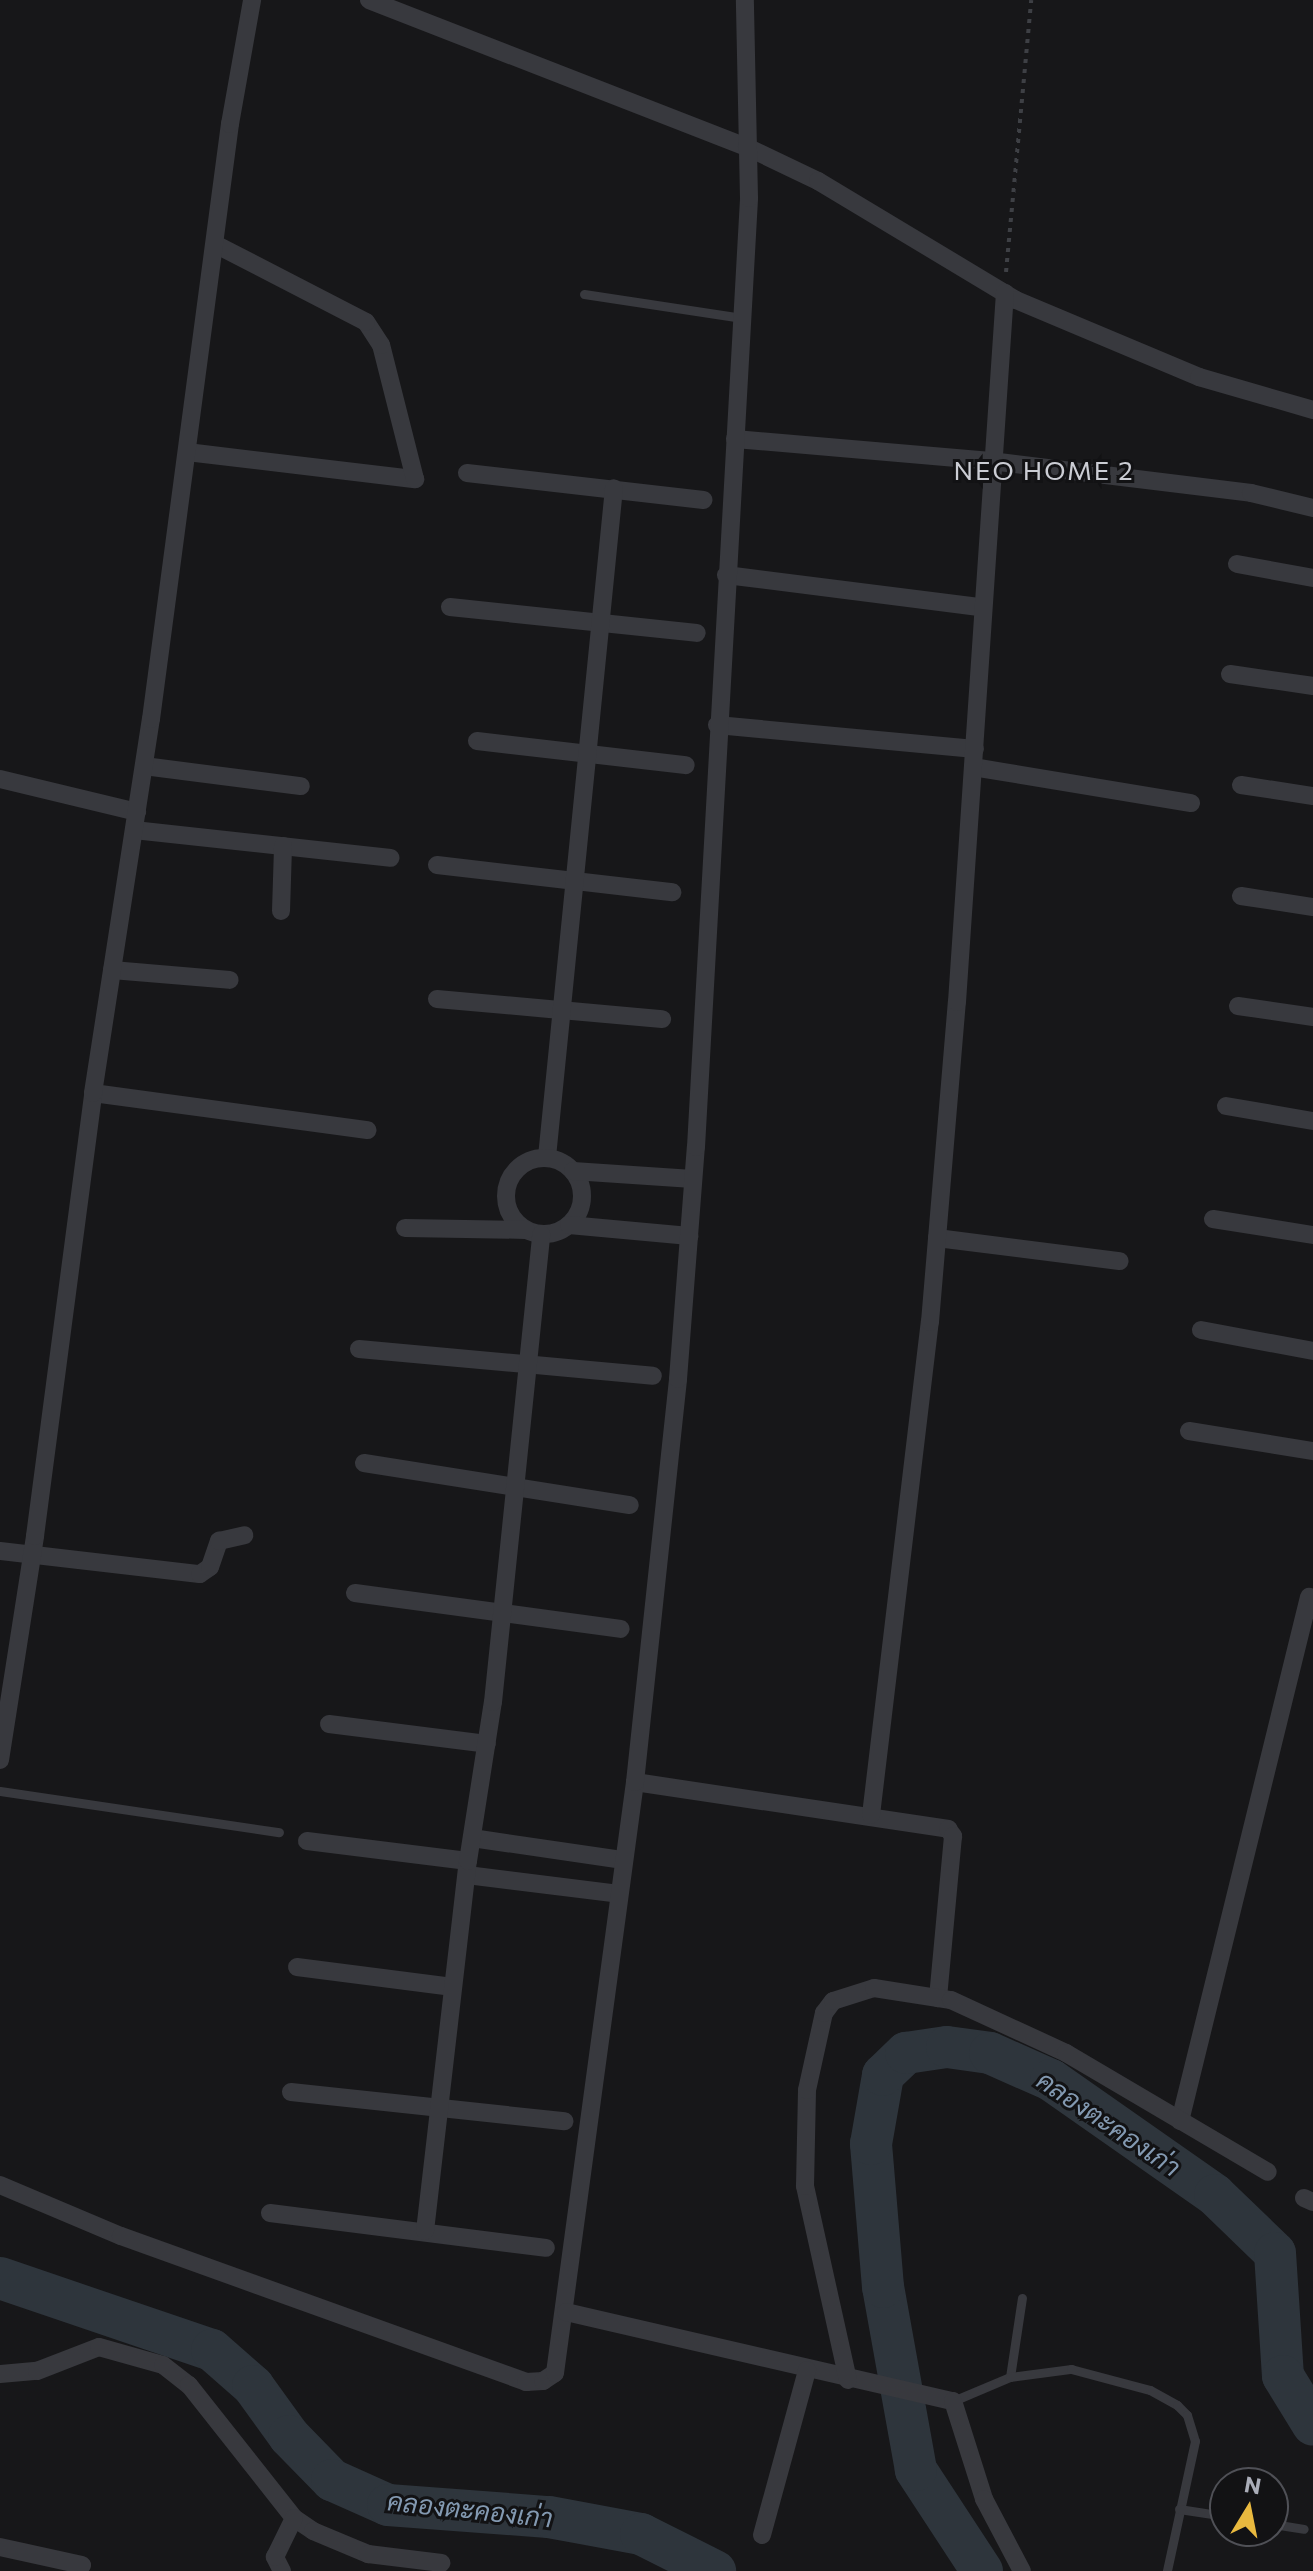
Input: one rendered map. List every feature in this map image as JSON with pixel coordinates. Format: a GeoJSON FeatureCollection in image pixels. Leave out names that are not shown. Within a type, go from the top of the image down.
{"type":"FeatureCollection","features":[{"type":"Feature","properties":{"kind":"street"},"geometry":{"type":"LineString","coordinates":[[0,1760],[9,1639],[32,1555],[93,1093],[136,821],[252,0]]}},
{"type":"Feature","properties":{"kind":"street"},"geometry":{"type":"LineString","coordinates":[[369,0],[747,147],[818,181],[1005,293],[1199,377],[1313,410]]}},
{"type":"Feature","properties":{"kind":"street"},"geometry":{"type":"LineString","coordinates":[[0,2185],[121,2236],[526,2382],[543,2381],[555,2373],[566,2312],[635,1782],[689,1236],[742,318],[747,147],[745,0]]}},
{"type":"Feature","properties":{"kind":"street"},"geometry":{"type":"LineString","coordinates":[[187,452],[415,479],[381,345],[366,322],[217,245]]}},
{"type":"Feature","properties":{"kind":"street"},"geometry":{"type":"LineString","coordinates":[[871,1815],[937,1238],[974,758],[981,607],[1005,293]]}},
{"type":"Feature","properties":{"kind":"street"},"geometry":{"type":"LineString","coordinates":[[735,439],[991,461],[1251,493],[1313,508]]}},
{"type":"Feature","properties":{"kind":"street"},"geometry":{"type":"LineString","coordinates":[[467,473],[703,500]]}},
{"type":"Feature","properties":{"kind":"street"},"geometry":{"type":"LineString","coordinates":[[547,1157],[614,488]]}},
{"type":"Feature","properties":{"kind":"street"},"geometry":{"type":"LineString","coordinates":[[1237,564],[1313,578]]}},
{"type":"Feature","properties":{"kind":"street"},"geometry":{"type":"LineString","coordinates":[[726,575],[981,607]]}},
{"type":"Feature","properties":{"kind":"street"},"geometry":{"type":"LineString","coordinates":[[450,607],[697,633]]}},
{"type":"Feature","properties":{"kind":"street"},"geometry":{"type":"LineString","coordinates":[[1230,674],[1313,686]]}},
{"type":"Feature","properties":{"kind":"street"},"geometry":{"type":"LineString","coordinates":[[717,725],[974,758],[1191,803]]}},
{"type":"Feature","properties":{"kind":"street"},"geometry":{"type":"LineString","coordinates":[[477,741],[686,765]]}},
{"type":"Feature","properties":{"kind":"street"},"geometry":{"type":"LineString","coordinates":[[144,766],[301,786]]}},
{"type":"Feature","properties":{"kind":"street"},"geometry":{"type":"LineString","coordinates":[[0,779],[136,821],[283,846],[390,858]]}},
{"type":"Feature","properties":{"kind":"street"},"geometry":{"type":"LineString","coordinates":[[1241,785],[1313,796]]}},
{"type":"Feature","properties":{"kind":"street"},"geometry":{"type":"LineString","coordinates":[[281,911],[283,846]]}},
{"type":"Feature","properties":{"kind":"street"},"geometry":{"type":"LineString","coordinates":[[437,865],[574,884],[672,892]]}},
{"type":"Feature","properties":{"kind":"street"},"geometry":{"type":"LineString","coordinates":[[1241,896],[1313,907]]}},
{"type":"Feature","properties":{"kind":"street"},"geometry":{"type":"LineString","coordinates":[[112,970],[230,980]]}},
{"type":"Feature","properties":{"kind":"street"},"geometry":{"type":"LineString","coordinates":[[437,999],[662,1019]]}},
{"type":"Feature","properties":{"kind":"street"},"geometry":{"type":"LineString","coordinates":[[1238,1006],[1313,1017]]}},
{"type":"Feature","properties":{"kind":"street"},"geometry":{"type":"LineString","coordinates":[[93,1093],[368,1130]]}},
{"type":"Feature","properties":{"kind":"street"},"geometry":{"type":"LineString","coordinates":[[1226,1106],[1313,1121]]}},
{"type":"Feature","properties":{"kind":"street"},"geometry":{"type":"LineString","coordinates":[[425,2231],[467,1868],[487,1744],[503,1611],[528,1362],[533,1232],[507,1207],[509,1178],[518,1166],[547,1157],[573,1171],[693,1179]]}},
{"type":"Feature","properties":{"kind":"street"},"geometry":{"type":"LineString","coordinates":[[569,1225],[582,1199],[573,1171]]}},
{"type":"Feature","properties":{"kind":"street"},"geometry":{"type":"LineString","coordinates":[[1213,1219],[1313,1235]]}},
{"type":"Feature","properties":{"kind":"street"},"geometry":{"type":"LineString","coordinates":[[405,1228],[533,1232],[569,1225],[689,1236]]}},
{"type":"Feature","properties":{"kind":"street"},"geometry":{"type":"LineString","coordinates":[[937,1238],[1120,1261]]}},
{"type":"Feature","properties":{"kind":"street"},"geometry":{"type":"LineString","coordinates":[[1201,1330],[1313,1351]]}},
{"type":"Feature","properties":{"kind":"street"},"geometry":{"type":"LineString","coordinates":[[359,1349],[528,1362],[653,1376]]}},
{"type":"Feature","properties":{"kind":"street"},"geometry":{"type":"LineString","coordinates":[[1189,1431],[1313,1451]]}},
{"type":"Feature","properties":{"kind":"street"},"geometry":{"type":"LineString","coordinates":[[364,1463],[630,1505]]}},
{"type":"Feature","properties":{"kind":"street"},"geometry":{"type":"LineString","coordinates":[[0,1551],[200,1574],[210,1567],[219,1541],[244,1535]]}},
{"type":"Feature","properties":{"kind":"street"},"geometry":{"type":"LineString","coordinates":[[355,1593],[621,1629]]}},
{"type":"Feature","properties":{"kind":"street"},"geometry":{"type":"LineString","coordinates":[[1180,2121],[1309,1597]]}},
{"type":"Feature","properties":{"kind":"street"},"geometry":{"type":"LineString","coordinates":[[329,1724],[487,1744]]}},
{"type":"Feature","properties":{"kind":"street"},"geometry":{"type":"LineString","coordinates":[[635,1782],[871,1815],[948,1829],[953,1836],[938,1998]]}},
{"type":"Feature","properties":{"kind":"street"},"geometry":{"type":"LineString","coordinates":[[472,1838],[623,1860]]}},
{"type":"Feature","properties":{"kind":"street"},"geometry":{"type":"LineString","coordinates":[[307,1841],[619,1894]]}},
{"type":"Feature","properties":{"kind":"street"},"geometry":{"type":"LineString","coordinates":[[297,1967],[453,1987]]}},
{"type":"Feature","properties":{"kind":"street"},"geometry":{"type":"LineString","coordinates":[[848,2380],[805,2186],[807,2090],[824,2013],[833,2001],[874,1988],[938,1998],[1066,2053],[1268,2172]]}},
{"type":"Feature","properties":{"kind":"street"},"geometry":{"type":"LineString","coordinates":[[291,2092],[564,2121]]}},
{"type":"Feature","properties":{"kind":"street"},"geometry":{"type":"LineString","coordinates":[[270,2213],[546,2248]]}},
{"type":"Feature","properties":{"kind":"street"},"geometry":{"type":"LineString","coordinates":[[566,2312],[848,2380],[945,2399],[984,2499],[1022,2571]]}},
{"type":"Feature","properties":{"kind":"street"},"geometry":{"type":"LineString","coordinates":[[0,2374],[37,2371],[99,2347],[163,2365],[189,2385],[294,2518],[368,2554],[441,2563]]}},
{"type":"Feature","properties":{"kind":"street"},"geometry":{"type":"LineString","coordinates":[[762,2535],[807,2370]]}},
{"type":"Feature","properties":{"kind":"street"},"geometry":{"type":"LineString","coordinates":[[282,2571],[275,2557],[294,2518]]}},
{"type":"Feature","properties":{"kind":"street"},"geometry":{"type":"LineString","coordinates":[[0,2547],[82,2565]]}},
{"type":"Feature","properties":{"kind":"lane"},"geometry":{"type":"LineString","coordinates":[[584,294],[742,318]]}},
{"type":"Feature","properties":{"kind":"lane"},"geometry":{"type":"LineString","coordinates":[[0,1791],[279,1832]]}},
{"type":"Feature","properties":{"kind":"lane"},"geometry":{"type":"LineString","coordinates":[[1010,2377],[1022,2298]]}},
{"type":"Feature","properties":{"kind":"lane"},"geometry":{"type":"LineString","coordinates":[[945,2399],[1010,2377],[1071,2369],[1150,2390],[1177,2405],[1187,2415],[1195,2441],[1167,2571]]}},
{"type":"Feature","properties":{"kind":"lane"},"geometry":{"type":"LineString","coordinates":[[1179,2509],[1209,2514]]}},
{"type":"Feature","properties":{"kind":"lane"},"geometry":{"type":"LineString","coordinates":[[1289,2527],[1304,2529]]}},
{"type":"Feature","properties":{"kind":"path"},"geometry":{"type":"LineString","coordinates":[[1005,293],[1031,0]]}},
{"type":"Feature","properties":{"kind":"waterway","name":"คลองตะคองเก่า"},"geometry":{"type":"LineString","coordinates":[[982,2571],[916,2470],[883,2287],[871,2144],[883,2075],[906,2053],[947,2047],[990,2053],[1051,2080],[1215,2195],[1275,2253],[1283,2376],[1313,2425]]}},
{"type":"Feature","properties":{"kind":"waterway","name":"คลองตะคองเก่า"},"geometry":{"type":"LineString","coordinates":[[0,2278],[212,2350],[253,2386],[289,2436],[332,2480],[388,2505],[549,2517],[641,2534],[715,2571]]}},
{"type":"Feature","properties":{"kind":"district","name":"NEO HOME 2"},"geometry":{"type":"Point","coordinates":[1044,470]}}]}
